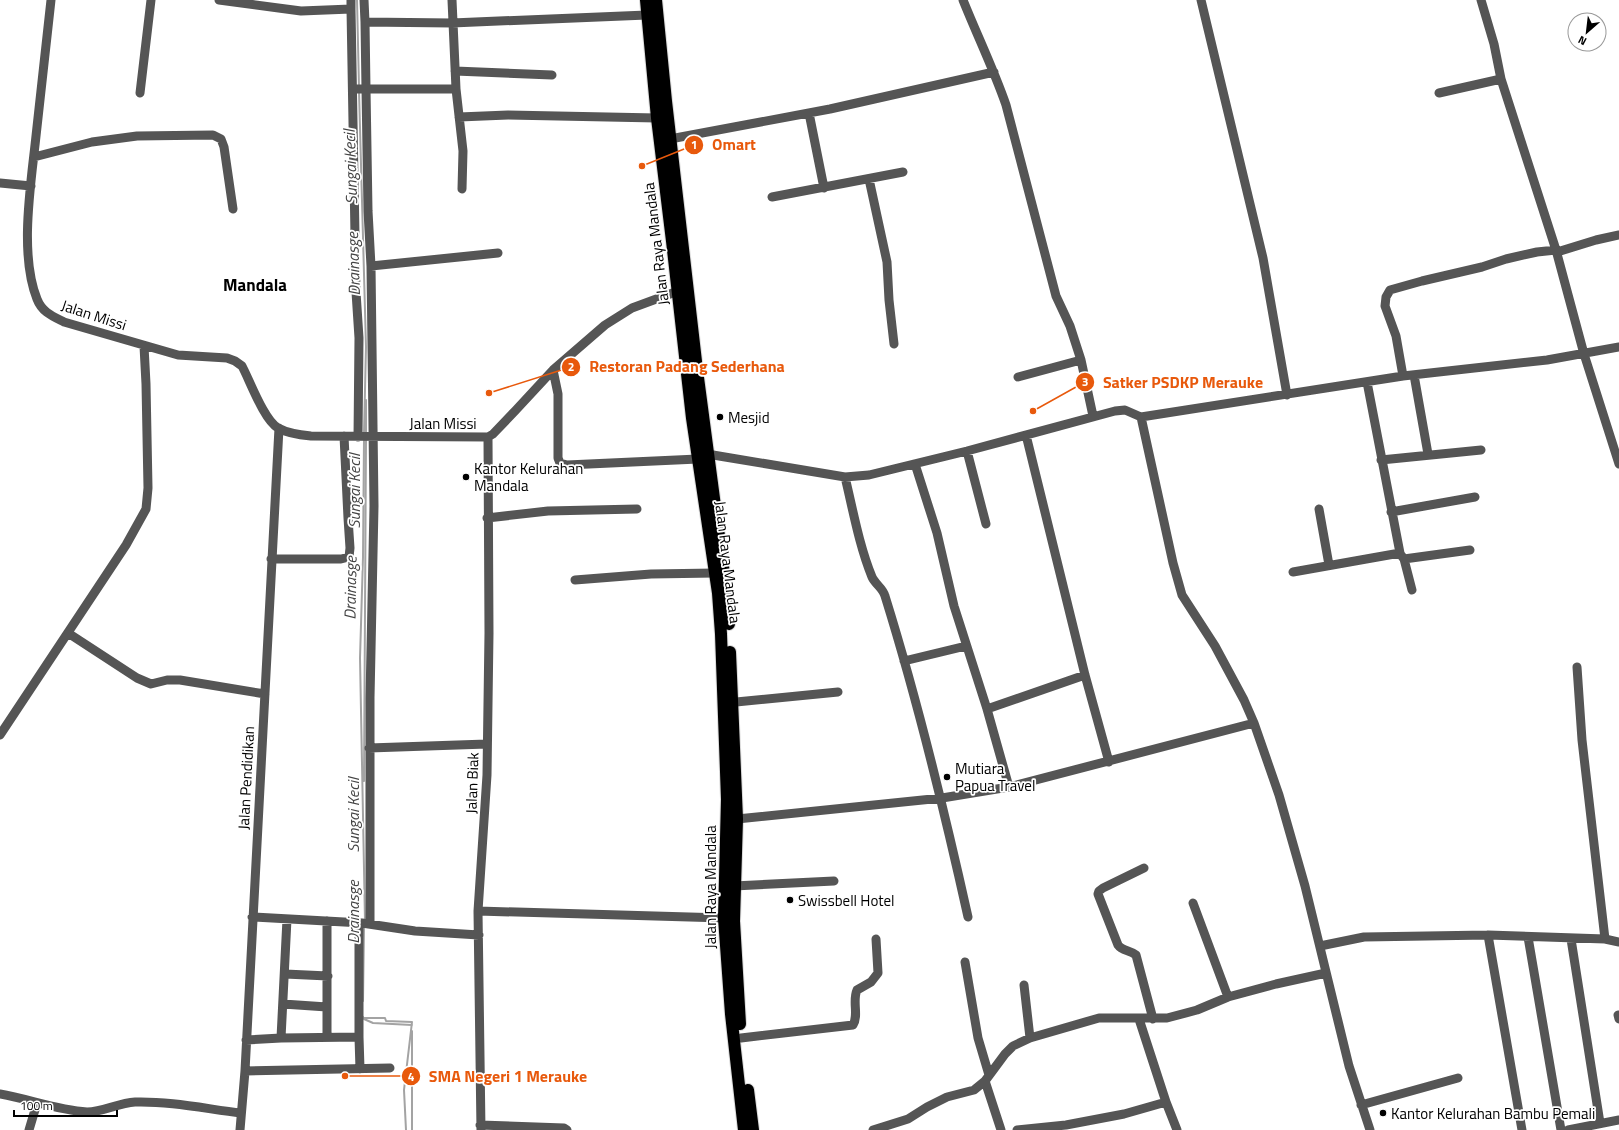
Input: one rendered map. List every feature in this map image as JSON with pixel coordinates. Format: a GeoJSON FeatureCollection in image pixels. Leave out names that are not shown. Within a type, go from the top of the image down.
{"type":"FeatureCollection","features":[{"type":"Feature","properties":{"kind":"highway","name":"Jalan Raya Mandala"},"geometry":{"type":"LineString","coordinates":[[646,0],[647,15],[661,101],[670,138],[702,456],[729,703],[724,918],[729,1000],[742,1078],[753,1130]]}},
{"type":"Feature","properties":{"kind":"highway","name":"Jalan Raya Mandala"},"geometry":{"type":"LineString","coordinates":[[656,0],[661,101],[657,118],[692,418],[702,456],[726,588],[729,703],[737,818],[734,921],[741,1038],[744,1130]]}},
{"type":"Feature","properties":{"kind":"street","name":"Jalan Missi"},"geometry":{"type":"LineString","coordinates":[[52,0],[34,157],[29,222],[29,266],[37,300],[48,314],[64,322],[178,355],[227,358],[235,361],[242,366],[270,421],[279,428],[305,435],[366,437],[488,437],[493,434],[553,370],[589,337],[613,319],[632,308],[678,291]]}},
{"type":"Feature","properties":{"kind":"street"},"geometry":{"type":"LineString","coordinates":[[140,93],[151,0]]}},
{"type":"Feature","properties":{"kind":"street"},"geometry":{"type":"LineString","coordinates":[[219,0],[301,11],[351,5],[359,89],[371,266],[366,437]]}},
{"type":"Feature","properties":{"kind":"street"},"geometry":{"type":"LineString","coordinates":[[360,1069],[359,1037],[369,748],[374,506],[366,437],[356,292],[359,89],[365,22],[364,0]]}},
{"type":"Feature","properties":{"kind":"street"},"geometry":{"type":"LineString","coordinates":[[452,0],[456,89],[463,151],[462,189]]}},
{"type":"Feature","properties":{"kind":"street"},"geometry":{"type":"LineString","coordinates":[[963,0],[987,59],[994,72],[1006,105],[1056,296],[1070,326],[1081,360],[1093,416]]}},
{"type":"Feature","properties":{"kind":"street"},"geometry":{"type":"LineString","coordinates":[[1201,0],[1263,258],[1287,395]]}},
{"type":"Feature","properties":{"kind":"street"},"geometry":{"type":"LineString","coordinates":[[1480,0],[1494,44],[1501,79],[1560,250],[1584,354],[1619,464]]}},
{"type":"Feature","properties":{"kind":"street"},"geometry":{"type":"LineString","coordinates":[[365,22],[452,23],[647,15]]}},
{"type":"Feature","properties":{"kind":"street"},"geometry":{"type":"LineString","coordinates":[[455,72],[552,75]]}},
{"type":"Feature","properties":{"kind":"street"},"geometry":{"type":"LineString","coordinates":[[670,138],[809,113],[994,72]]}},
{"type":"Feature","properties":{"kind":"street"},"geometry":{"type":"LineString","coordinates":[[1439,93],[1501,79]]}},
{"type":"Feature","properties":{"kind":"street"},"geometry":{"type":"LineString","coordinates":[[359,89],[456,89]]}},
{"type":"Feature","properties":{"kind":"street"},"geometry":{"type":"LineString","coordinates":[[809,113],[824,188]]}},
{"type":"Feature","properties":{"kind":"street"},"geometry":{"type":"LineString","coordinates":[[459,117],[508,115],[657,118]]}},
{"type":"Feature","properties":{"kind":"street"},"geometry":{"type":"LineString","coordinates":[[34,157],[92,142],[137,136],[213,135],[221,139],[224,147],[234,209]]}},
{"type":"Feature","properties":{"kind":"street"},"geometry":{"type":"LineString","coordinates":[[772,197],[903,172]]}},
{"type":"Feature","properties":{"kind":"street"},"geometry":{"type":"LineString","coordinates":[[869,179],[887,262],[889,300],[894,344]]}},
{"type":"Feature","properties":{"kind":"street"},"geometry":{"type":"LineString","coordinates":[[0,183],[31,186]]}},
{"type":"Feature","properties":{"kind":"street"},"geometry":{"type":"LineString","coordinates":[[1404,376],[1396,336],[1386,306],[1386,297],[1390,290],[1482,267],[1506,259],[1537,252],[1560,250],[1619,236]]}},
{"type":"Feature","properties":{"kind":"street"},"geometry":{"type":"LineString","coordinates":[[371,266],[498,253]]}},
{"type":"Feature","properties":{"kind":"street"},"geometry":{"type":"LineString","coordinates":[[0,735],[144,515],[147,505],[146,384],[144,346]]}},
{"type":"Feature","properties":{"kind":"street"},"geometry":{"type":"LineString","coordinates":[[553,370],[558,394],[558,458],[560,463],[566,465],[702,456],[844,477],[869,475],[915,464],[1093,416],[1121,410],[1134,413],[1141,417],[1404,376],[1547,360],[1619,347]]}},
{"type":"Feature","properties":{"kind":"street"},"geometry":{"type":"LineString","coordinates":[[1018,377],[1081,360]]}},
{"type":"Feature","properties":{"kind":"street"},"geometry":{"type":"LineString","coordinates":[[1414,375],[1428,454]]}},
{"type":"Feature","properties":{"kind":"street"},"geometry":{"type":"LineString","coordinates":[[1367,382],[1391,512],[1412,590]]}},
{"type":"Feature","properties":{"kind":"street"},"geometry":{"type":"LineString","coordinates":[[1141,417],[1173,563],[1182,595],[1215,646],[1244,700],[1254,723],[1279,795],[1305,886],[1349,1066],[1370,1130]]}},
{"type":"Feature","properties":{"kind":"street","name":"Jalan Pendidikan"},"geometry":{"type":"LineString","coordinates":[[240,1130],[245,1071],[279,428]]}},
{"type":"Feature","properties":{"kind":"street"},"geometry":{"type":"LineString","coordinates":[[1026,435],[1085,675],[1109,762]]}},
{"type":"Feature","properties":{"kind":"street"},"geometry":{"type":"LineString","coordinates":[[271,559],[341,559],[349,557],[350,548],[344,436]]}},
{"type":"Feature","properties":{"kind":"street","name":"Jalan Biak"},"geometry":{"type":"LineString","coordinates":[[480,1128],[478,911],[488,744],[488,437]]}},
{"type":"Feature","properties":{"kind":"street"},"geometry":{"type":"LineString","coordinates":[[1381,460],[1428,454],[1480,450]]}},
{"type":"Feature","properties":{"kind":"street"},"geometry":{"type":"LineString","coordinates":[[967,451],[986,524]]}},
{"type":"Feature","properties":{"kind":"street"},"geometry":{"type":"LineString","coordinates":[[915,464],[937,533],[954,606],[987,709],[1009,787]]}},
{"type":"Feature","properties":{"kind":"street"},"geometry":{"type":"LineString","coordinates":[[844,477],[871,575],[885,594],[904,661],[942,798],[968,917]]}},
{"type":"Feature","properties":{"kind":"street"},"geometry":{"type":"LineString","coordinates":[[1391,512],[1475,497]]}},
{"type":"Feature","properties":{"kind":"street"},"geometry":{"type":"LineString","coordinates":[[487,518],[548,512],[637,509]]}},
{"type":"Feature","properties":{"kind":"street"},"geometry":{"type":"LineString","coordinates":[[1319,509],[1329,565]]}},
{"type":"Feature","properties":{"kind":"street"},"geometry":{"type":"LineString","coordinates":[[1293,572],[1329,565],[1402,556],[1470,550]]}},
{"type":"Feature","properties":{"kind":"street"},"geometry":{"type":"LineString","coordinates":[[575,580],[651,574],[715,573]]}},
{"type":"Feature","properties":{"kind":"street"},"geometry":{"type":"LineString","coordinates":[[68,633],[137,678],[150,684],[167,680],[180,680],[265,694]]}},
{"type":"Feature","properties":{"kind":"street"},"geometry":{"type":"LineString","coordinates":[[904,661],[966,646]]}},
{"type":"Feature","properties":{"kind":"street"},"geometry":{"type":"LineString","coordinates":[[1577,667],[1582,740],[1605,939]]}},
{"type":"Feature","properties":{"kind":"street"},"geometry":{"type":"LineString","coordinates":[[987,709],[1085,675]]}},
{"type":"Feature","properties":{"kind":"street"},"geometry":{"type":"LineString","coordinates":[[729,703],[838,692]]}},
{"type":"Feature","properties":{"kind":"street"},"geometry":{"type":"LineString","coordinates":[[737,818],[942,798],[1009,787],[1254,723]]}},
{"type":"Feature","properties":{"kind":"street"},"geometry":{"type":"LineString","coordinates":[[369,748],[488,744]]}},
{"type":"Feature","properties":{"kind":"street"},"geometry":{"type":"LineString","coordinates":[[1144,868],[1103,888],[1098,894],[1118,945],[1122,949],[1129,950],[1136,956],[1153,1019]]}},
{"type":"Feature","properties":{"kind":"street"},"geometry":{"type":"LineString","coordinates":[[734,886],[834,881]]}},
{"type":"Feature","properties":{"kind":"street"},"geometry":{"type":"LineString","coordinates":[[1193,903],[1228,997]]}},
{"type":"Feature","properties":{"kind":"street"},"geometry":{"type":"LineString","coordinates":[[478,911],[724,918]]}},
{"type":"Feature","properties":{"kind":"street"},"geometry":{"type":"LineString","coordinates":[[252,917],[364,923],[415,931],[479,935]]}},
{"type":"Feature","properties":{"kind":"street"},"geometry":{"type":"LineString","coordinates":[[281,1038],[287,919]]}},
{"type":"Feature","properties":{"kind":"street"},"geometry":{"type":"LineString","coordinates":[[327,921],[328,1037]]}},
{"type":"Feature","properties":{"kind":"street"},"geometry":{"type":"LineString","coordinates":[[1320,946],[1364,937],[1488,935],[1605,939],[1619,942]]}},
{"type":"Feature","properties":{"kind":"street"},"geometry":{"type":"LineString","coordinates":[[1488,935],[1522,1130]]}},
{"type":"Feature","properties":{"kind":"street"},"geometry":{"type":"LineString","coordinates":[[1528,937],[1561,1130]]}},
{"type":"Feature","properties":{"kind":"street"},"geometry":{"type":"LineString","coordinates":[[741,1038],[853,1025],[856,1019],[854,999],[856,990],[871,982],[878,973],[876,939]]}},
{"type":"Feature","properties":{"kind":"street"},"geometry":{"type":"LineString","coordinates":[[1571,939],[1600,1124]]}},
{"type":"Feature","properties":{"kind":"street"},"geometry":{"type":"LineString","coordinates":[[965,962],[978,1038],[1001,1130]]}},
{"type":"Feature","properties":{"kind":"street"},"geometry":{"type":"LineString","coordinates":[[872,1130],[908,1119],[936,1102],[974,1090],[987,1078],[1013,1046],[1030,1038],[1099,1018],[1153,1019],[1181,1015],[1228,997],[1276,984],[1326,973]]}},
{"type":"Feature","properties":{"kind":"street"},"geometry":{"type":"LineString","coordinates":[[285,974],[328,976]]}},
{"type":"Feature","properties":{"kind":"street"},"geometry":{"type":"LineString","coordinates":[[1024,985],[1030,1038]]}},
{"type":"Feature","properties":{"kind":"street"},"geometry":{"type":"LineString","coordinates":[[283,1004],[327,1007]]}},
{"type":"Feature","properties":{"kind":"street"},"geometry":{"type":"LineString","coordinates":[[1139,1019],[1166,1102],[1177,1130]]}},
{"type":"Feature","properties":{"kind":"street"},"geometry":{"type":"LineString","coordinates":[[246,1040],[359,1037]]}},
{"type":"Feature","properties":{"kind":"street"},"geometry":{"type":"LineString","coordinates":[[245,1071],[390,1068]]}},
{"type":"Feature","properties":{"kind":"street"},"geometry":{"type":"LineString","coordinates":[[1361,1105],[1458,1078]]}},
{"type":"Feature","properties":{"kind":"street"},"geometry":{"type":"LineString","coordinates":[[0,1094],[51,1107],[88,1112],[95,1112],[127,1103],[144,1102],[241,1113]]}},
{"type":"Feature","properties":{"kind":"street"},"geometry":{"type":"LineString","coordinates":[[1018,1130],[1066,1125],[1124,1114],[1166,1102]]}},
{"type":"Feature","properties":{"kind":"street"},"geometry":{"type":"LineString","coordinates":[[29,1130],[37,1103]]}},
{"type":"Feature","properties":{"kind":"street"},"geometry":{"type":"LineString","coordinates":[[1568,1130],[1619,1120]]}},
{"type":"Feature","properties":{"kind":"street"},"geometry":{"type":"LineString","coordinates":[[480,1128],[564,1128],[567,1130]]}},
{"type":"Feature","properties":{"kind":"waterway","name":"Sungai Kecil"},"geometry":{"type":"LineString","coordinates":[[357,0],[359,87]]}},
{"type":"Feature","properties":{"kind":"waterway","name":"Sungai Kecil"},"geometry":{"type":"LineString","coordinates":[[359,91],[366,347],[364,433]]}},
{"type":"Feature","properties":{"kind":"waterway","name":"Sungai Kecil"},"geometry":{"type":"LineString","coordinates":[[366,400],[366,433]]}},
{"type":"Feature","properties":{"kind":"waterway","name":"Drainasge"},"geometry":{"type":"LineString","coordinates":[[364,439],[360,658],[365,921]]}},
{"type":"Feature","properties":{"kind":"waterway","name":"Sungai Kecil"},"geometry":{"type":"LineString","coordinates":[[364,781],[366,440]]}},
{"type":"Feature","properties":{"kind":"waterway","name":"Sungai Kecil"},"geometry":{"type":"LineString","coordinates":[[363,1001],[364,927]]}},
{"type":"Feature","properties":{"kind":"waterway","name":"Sungai Kecil"},"geometry":{"type":"LineString","coordinates":[[363,1017],[385,1018],[386,1021],[412,1022],[404,1090],[406,1130]]}},
{"type":"Feature","properties":{"kind":"waterway","name":"Sungai Kecil"},"geometry":{"type":"LineString","coordinates":[[364,1019],[373,1023],[412,1025]]}},
{"type":"Feature","properties":{"kind":"waterway","name":"Sungai Kecil"},"geometry":{"type":"LineString","coordinates":[[412,1031],[412,1130]]}},
{"type":"Feature","properties":{"kind":"place","name":"Omart"},"geometry":{"type":"Point","coordinates":[642,166]}},
{"type":"Feature","properties":{"kind":"place","name":"Restoran Padang Sederhana"},"geometry":{"type":"Point","coordinates":[489,393]}},
{"type":"Feature","properties":{"kind":"place","name":"Satker PSDKP Merauke"},"geometry":{"type":"Point","coordinates":[1033,411]}},
{"type":"Feature","properties":{"kind":"place","name":"Mesjid"},"geometry":{"type":"Point","coordinates":[720,417]}},
{"type":"Feature","properties":{"kind":"place","name":"Kantor Kelurahan Mandala"},"geometry":{"type":"Point","coordinates":[466,477]}},
{"type":"Feature","properties":{"kind":"place","name":"Mutiara Papua Travel"},"geometry":{"type":"Point","coordinates":[947,777]}},
{"type":"Feature","properties":{"kind":"place","name":"Swissbell Hotel"},"geometry":{"type":"Point","coordinates":[790,900]}},
{"type":"Feature","properties":{"kind":"place","name":"SMA Negeri 1 Merauke"},"geometry":{"type":"Point","coordinates":[345,1076]}},
{"type":"Feature","properties":{"kind":"place","name":"Kantor Kelurahan Bambu Pemali"},"geometry":{"type":"Point","coordinates":[1383,1113]}},
{"type":"Feature","properties":{"kind":"district","name":"Mandala"},"geometry":{"type":"Point","coordinates":[255,285]}}]}
